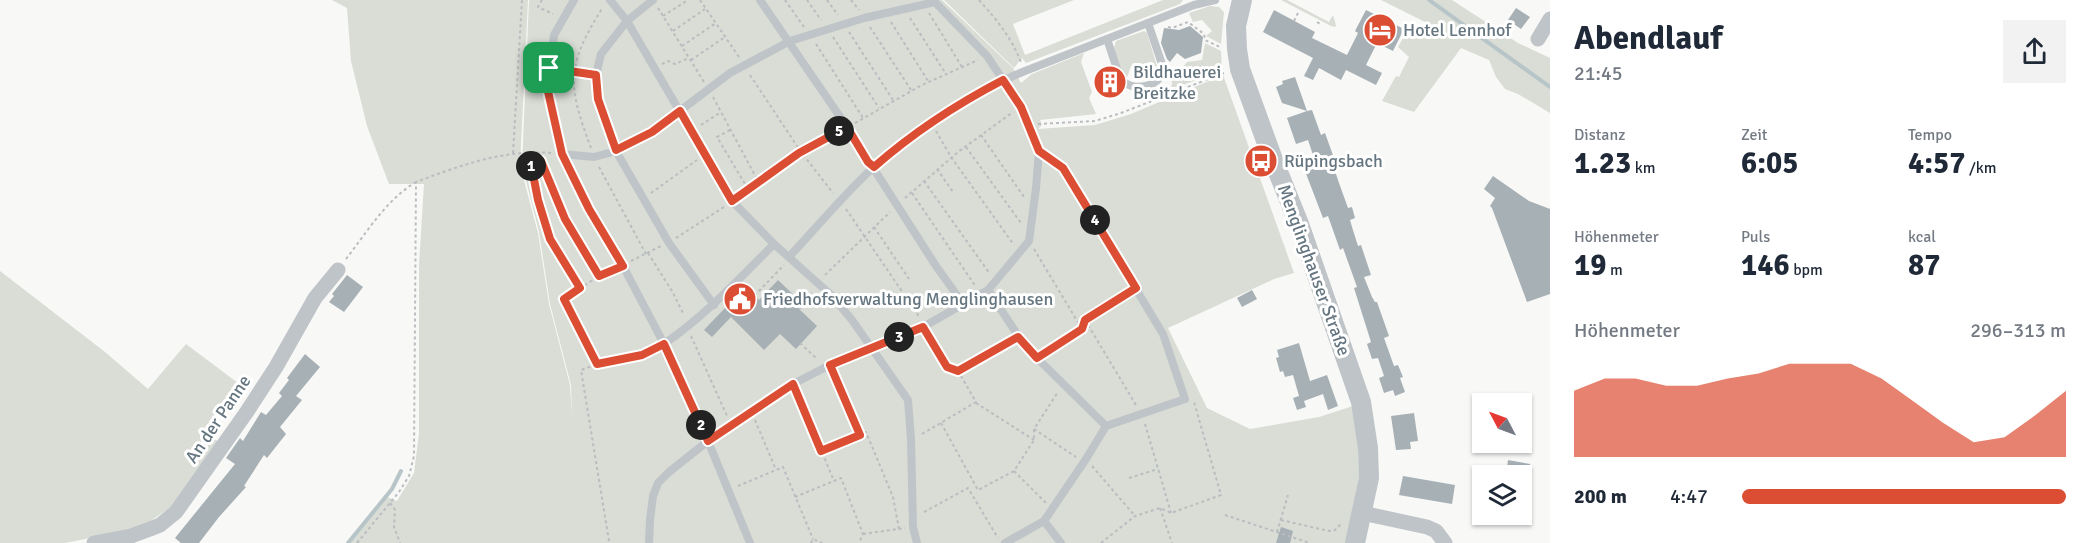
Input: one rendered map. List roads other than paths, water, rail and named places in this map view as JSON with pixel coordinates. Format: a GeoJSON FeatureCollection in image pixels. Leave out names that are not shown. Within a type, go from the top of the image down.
{"type":"FeatureCollection","features":[{"type":"Feature","properties":{"kind":"street","name":"Menglinghauser Straße"},"geometry":{"type":"LineString","coordinates":[[1242,0],[1236,26],[1236,49],[1240,69],[1299,224],[1361,402],[1369,468],[1353,515],[1355,543]]}},
{"type":"Feature","properties":{"kind":"street"},"geometry":{"type":"LineString","coordinates":[[1538,39],[1550,19]]}},
{"type":"Feature","properties":{"kind":"street","name":"An der Panne"},"geometry":{"type":"LineString","coordinates":[[94,543],[131,536],[150,529],[160,525],[177,512],[276,367],[315,298],[338,270]]}},
{"type":"Feature","properties":{"kind":"street"},"geometry":{"type":"LineString","coordinates":[[1353,515],[1427,527],[1436,531],[1445,543]]}},
{"type":"Feature","properties":{"kind":"lane"},"geometry":{"type":"LineString","coordinates":[[574,0],[554,35],[547,87],[562,154],[589,209],[623,266],[664,344],[708,441],[750,543]]}},
{"type":"Feature","properties":{"kind":"lane"},"geometry":{"type":"LineString","coordinates":[[610,0],[627,21],[732,201],[774,244],[818,283],[852,320],[908,400],[913,517],[917,543]]}},
{"type":"Feature","properties":{"kind":"lane"},"geometry":{"type":"LineString","coordinates":[[653,0],[627,21],[601,54],[596,75],[598,99],[616,150],[669,243],[714,305]]}},
{"type":"Feature","properties":{"kind":"lane"},"geometry":{"type":"LineString","coordinates":[[760,0],[790,41],[964,305]]}},
{"type":"Feature","properties":{"kind":"lane"},"geometry":{"type":"LineString","coordinates":[[790,258],[874,167],[931,121],[1003,80],[1194,5],[1215,0]]}},
{"type":"Feature","properties":{"kind":"lane"},"geometry":{"type":"LineString","coordinates":[[562,154],[594,157],[616,150],[652,132],[730,73],[790,41],[864,18],[934,1],[987,56],[1021,107],[1039,151],[1029,238],[996,281],[985,292],[924,327],[828,366],[793,384],[708,441],[658,483],[653,496],[649,543]]}},
{"type":"Feature","properties":{"kind":"lane"},"geometry":{"type":"LineString","coordinates":[[1107,39],[1119,78],[1123,83],[1129,87],[1138,88],[1160,80],[1163,68],[1151,22]]}},
{"type":"Feature","properties":{"kind":"lane"},"geometry":{"type":"LineString","coordinates":[[1003,543],[1044,521],[1106,426],[1185,399],[1163,334],[1136,288],[1063,168],[1039,151]]}},
{"type":"Feature","properties":{"kind":"lane"},"geometry":{"type":"LineString","coordinates":[[664,344],[688,328],[714,305],[774,244]]}},
{"type":"Feature","properties":{"kind":"lane"},"geometry":{"type":"LineString","coordinates":[[985,292],[1018,337],[1106,426]]}},
{"type":"Feature","properties":{"kind":"lane"},"geometry":{"type":"LineString","coordinates":[[1044,521],[1061,543]]}},
{"type":"Feature","properties":{"kind":"waterway","name":"Rüpingsbach"},"geometry":{"type":"LineString","coordinates":[[1429,0],[1550,87]]}},
{"type":"Feature","properties":{"kind":"waterway"},"geometry":{"type":"LineString","coordinates":[[348,543],[392,489],[401,471]]}},
{"type":"Feature","properties":{"kind":"place","name":"Hotel Lennhof"},"geometry":{"type":"Point","coordinates":[1380,30]}},
{"type":"Feature","properties":{"kind":"place","name":"Bildhauerei Breitzke"},"geometry":{"type":"Point","coordinates":[1110,82]}},
{"type":"Feature","properties":{"kind":"place","name":"Rüpingsbach"},"geometry":{"type":"Point","coordinates":[1261,161]}},
{"type":"Feature","properties":{"kind":"place","name":"Friedhofsverwaltung Menglinghausen"},"geometry":{"type":"Point","coordinates":[740,299]}}]}
